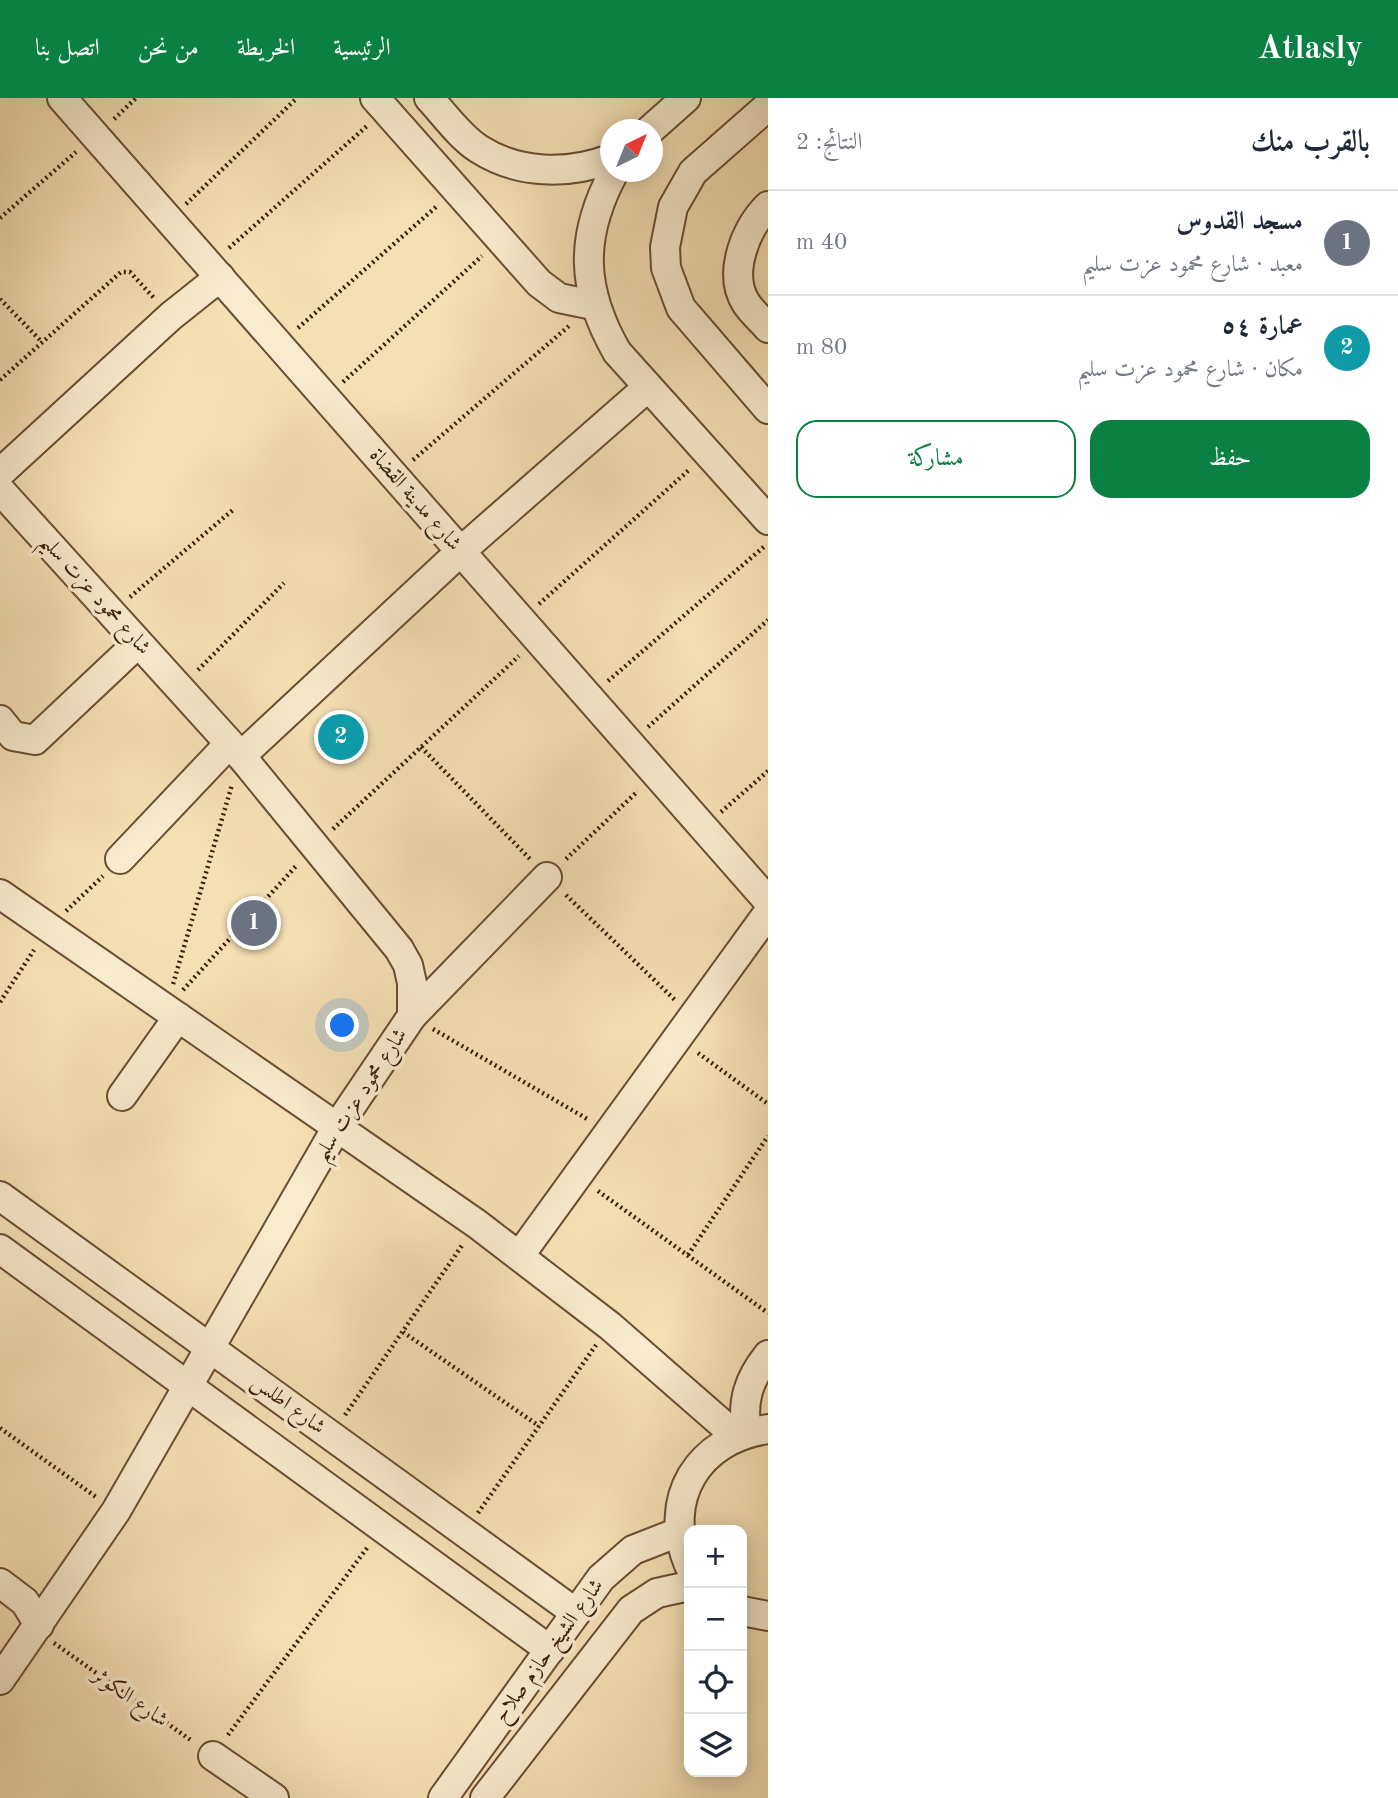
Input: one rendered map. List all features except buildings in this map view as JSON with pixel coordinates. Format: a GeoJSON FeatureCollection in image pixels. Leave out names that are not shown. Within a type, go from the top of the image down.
{"type":"FeatureCollection","features":[{"type":"Feature","properties":{"kind":"street","name":"شارع مدينة القضاة"},"geometry":{"type":"LineString","coordinates":[[62,98],[768,901]]}},
{"type":"Feature","properties":{"kind":"street"},"geometry":{"type":"LineString","coordinates":[[429,98],[477,148],[498,159],[546,170],[570,170],[600,162]]}},
{"type":"Feature","properties":{"kind":"street"},"geometry":{"type":"LineString","coordinates":[[662,119],[686,98]]}},
{"type":"Feature","properties":{"kind":"street"},"geometry":{"type":"LineString","coordinates":[[380,104],[548,292],[571,302],[593,305]]}},
{"type":"Feature","properties":{"kind":"street"},"geometry":{"type":"LineString","coordinates":[[768,106],[693,172],[673,207],[668,227],[666,268],[681,308],[768,409]]}},
{"type":"Feature","properties":{"kind":"street"},"geometry":{"type":"LineString","coordinates":[[609,182],[597,209],[592,231],[589,254],[593,305],[617,352],[768,520]]}},
{"type":"Feature","properties":{"kind":"street"},"geometry":{"type":"LineString","coordinates":[[766,322],[745,301],[740,269],[745,239],[768,206]]}},
{"type":"Feature","properties":{"kind":"street"},"geometry":{"type":"LineString","coordinates":[[0,473],[171,316],[214,271]]}},
{"type":"Feature","properties":{"kind":"street"},"geometry":{"type":"LineString","coordinates":[[120,859],[235,750],[648,387]]}},
{"type":"Feature","properties":{"kind":"street","name":"شارع محمود عزت سليم"},"geometry":{"type":"LineString","coordinates":[[0,490],[235,750],[399,949],[408,965],[412,983],[412,1016],[337,1126],[117,1511],[0,1680]]}},
{"type":"Feature","properties":{"kind":"street"},"geometry":{"type":"LineString","coordinates":[[0,720],[13,736],[35,740],[138,643]]}},
{"type":"Feature","properties":{"kind":"street"},"geometry":{"type":"LineString","coordinates":[[412,1016],[547,877]]}},
{"type":"Feature","properties":{"kind":"street"},"geometry":{"type":"LineString","coordinates":[[0,894],[477,1223],[750,1432]]}},
{"type":"Feature","properties":{"kind":"street"},"geometry":{"type":"LineString","coordinates":[[520,1255],[768,913]]}},
{"type":"Feature","properties":{"kind":"street"},"geometry":{"type":"LineString","coordinates":[[122,1096],[172,1013]]}},
{"type":"Feature","properties":{"kind":"street","name":"شارع اطلس"},"geometry":{"type":"LineString","coordinates":[[0,1196],[576,1613]]}},
{"type":"Feature","properties":{"kind":"street","name":"شارع اطلس"},"geometry":{"type":"LineString","coordinates":[[0,1249],[550,1650]]}},
{"type":"Feature","properties":{"kind":"street"},"geometry":{"type":"LineString","coordinates":[[750,1432],[744,1409],[749,1384],[768,1355]]}},
{"type":"Feature","properties":{"kind":"street"},"geometry":{"type":"LineString","coordinates":[[684,1548],[679,1532],[681,1502],[692,1475],[711,1452],[750,1432]]}},
{"type":"Feature","properties":{"kind":"street","name":"شارع الشيخ حازم صلاح"},"geometry":{"type":"LineString","coordinates":[[443,1798],[576,1613],[616,1563],[648,1542],[679,1532]]}},
{"type":"Feature","properties":{"kind":"street"},"geometry":{"type":"LineString","coordinates":[[0,1583],[25,1602],[38,1625]]}},
{"type":"Feature","properties":{"kind":"street","name":"شارع الشيخ حازم صلاح"},"geometry":{"type":"LineString","coordinates":[[485,1798],[631,1610],[657,1593],[684,1587]]}},
{"type":"Feature","properties":{"kind":"street"},"geometry":{"type":"LineString","coordinates":[[213,1756],[274,1798]]}},
{"type":"Feature","properties":{"kind":"path"},"geometry":{"type":"LineString","coordinates":[[0,218],[136,98]]}},
{"type":"Feature","properties":{"kind":"path"},"geometry":{"type":"LineString","coordinates":[[169,220],[297,98]]}},
{"type":"Feature","properties":{"kind":"path"},"geometry":{"type":"LineString","coordinates":[[214,271],[380,104]]}},
{"type":"Feature","properties":{"kind":"path"},"geometry":{"type":"LineString","coordinates":[[279,345],[456,189]]}},
{"type":"Feature","properties":{"kind":"path"},"geometry":{"type":"LineString","coordinates":[[326,398],[500,239]]}},
{"type":"Feature","properties":{"kind":"path"},"geometry":{"type":"LineString","coordinates":[[0,380],[126,270],[171,316]]}},
{"type":"Feature","properties":{"kind":"path"},"geometry":{"type":"LineString","coordinates":[[0,299],[43,342]]}},
{"type":"Feature","properties":{"kind":"path"},"geometry":{"type":"LineString","coordinates":[[394,476],[593,305]]}},
{"type":"Feature","properties":{"kind":"path"},"geometry":{"type":"LineString","coordinates":[[172,1013],[314,847],[421,747],[529,629],[708,453]]}},
{"type":"Feature","properties":{"kind":"path"},"geometry":{"type":"LineString","coordinates":[[111,613],[234,509]]}},
{"type":"Feature","properties":{"kind":"path"},"geometry":{"type":"LineString","coordinates":[[589,698],[768,544]]}},
{"type":"Feature","properties":{"kind":"path"},"geometry":{"type":"LineString","coordinates":[[179,689],[284,583]]}},
{"type":"Feature","properties":{"kind":"path"},"geometry":{"type":"LineString","coordinates":[[629,744],[768,620]]}},
{"type":"Feature","properties":{"kind":"path"},"geometry":{"type":"LineString","coordinates":[[421,747],[547,877],[687,1028],[768,1104]]}},
{"type":"Feature","properties":{"kind":"path"},"geometry":{"type":"LineString","coordinates":[[172,1013],[235,750]]}},
{"type":"Feature","properties":{"kind":"path"},"geometry":{"type":"LineString","coordinates":[[703,828],[768,771]]}},
{"type":"Feature","properties":{"kind":"path"},"geometry":{"type":"LineString","coordinates":[[547,877],[656,774]]}},
{"type":"Feature","properties":{"kind":"path"},"geometry":{"type":"LineString","coordinates":[[0,1002],[48,928],[120,859]]}},
{"type":"Feature","properties":{"kind":"path"},"geometry":{"type":"LineString","coordinates":[[412,1016],[611,1133]]}},
{"type":"Feature","properties":{"kind":"path"},"geometry":{"type":"LineString","coordinates":[[688,1255],[768,1136]]}},
{"type":"Feature","properties":{"kind":"path"},"geometry":{"type":"LineString","coordinates":[[578,1177],[768,1313]]}},
{"type":"Feature","properties":{"kind":"path"},"geometry":{"type":"LineString","coordinates":[[331,1436],[477,1223]]}},
{"type":"Feature","properties":{"kind":"path"},"geometry":{"type":"LineString","coordinates":[[464,1533],[610,1326]]}},
{"type":"Feature","properties":{"kind":"path"},"geometry":{"type":"LineString","coordinates":[[403,1332],[539,1426]]}},
{"type":"Feature","properties":{"kind":"path"},"geometry":{"type":"LineString","coordinates":[[0,1428],[117,1511]]}},
{"type":"Feature","properties":{"kind":"path"},"geometry":{"type":"LineString","coordinates":[[213,1756],[382,1528]]}},
{"type":"Feature","properties":{"kind":"path","name":"شارع الكوثر"},"geometry":{"type":"LineString","coordinates":[[38,1625],[60,1649],[213,1756]]}},
{"type":"Feature","properties":{"kind":"place","name":"عمارة ٥٤"},"geometry":{"type":"Point","coordinates":[341,737]}},
{"type":"Feature","properties":{"kind":"place","name":"مسجد القدوس"},"geometry":{"type":"Point","coordinates":[254,923]}}]}
